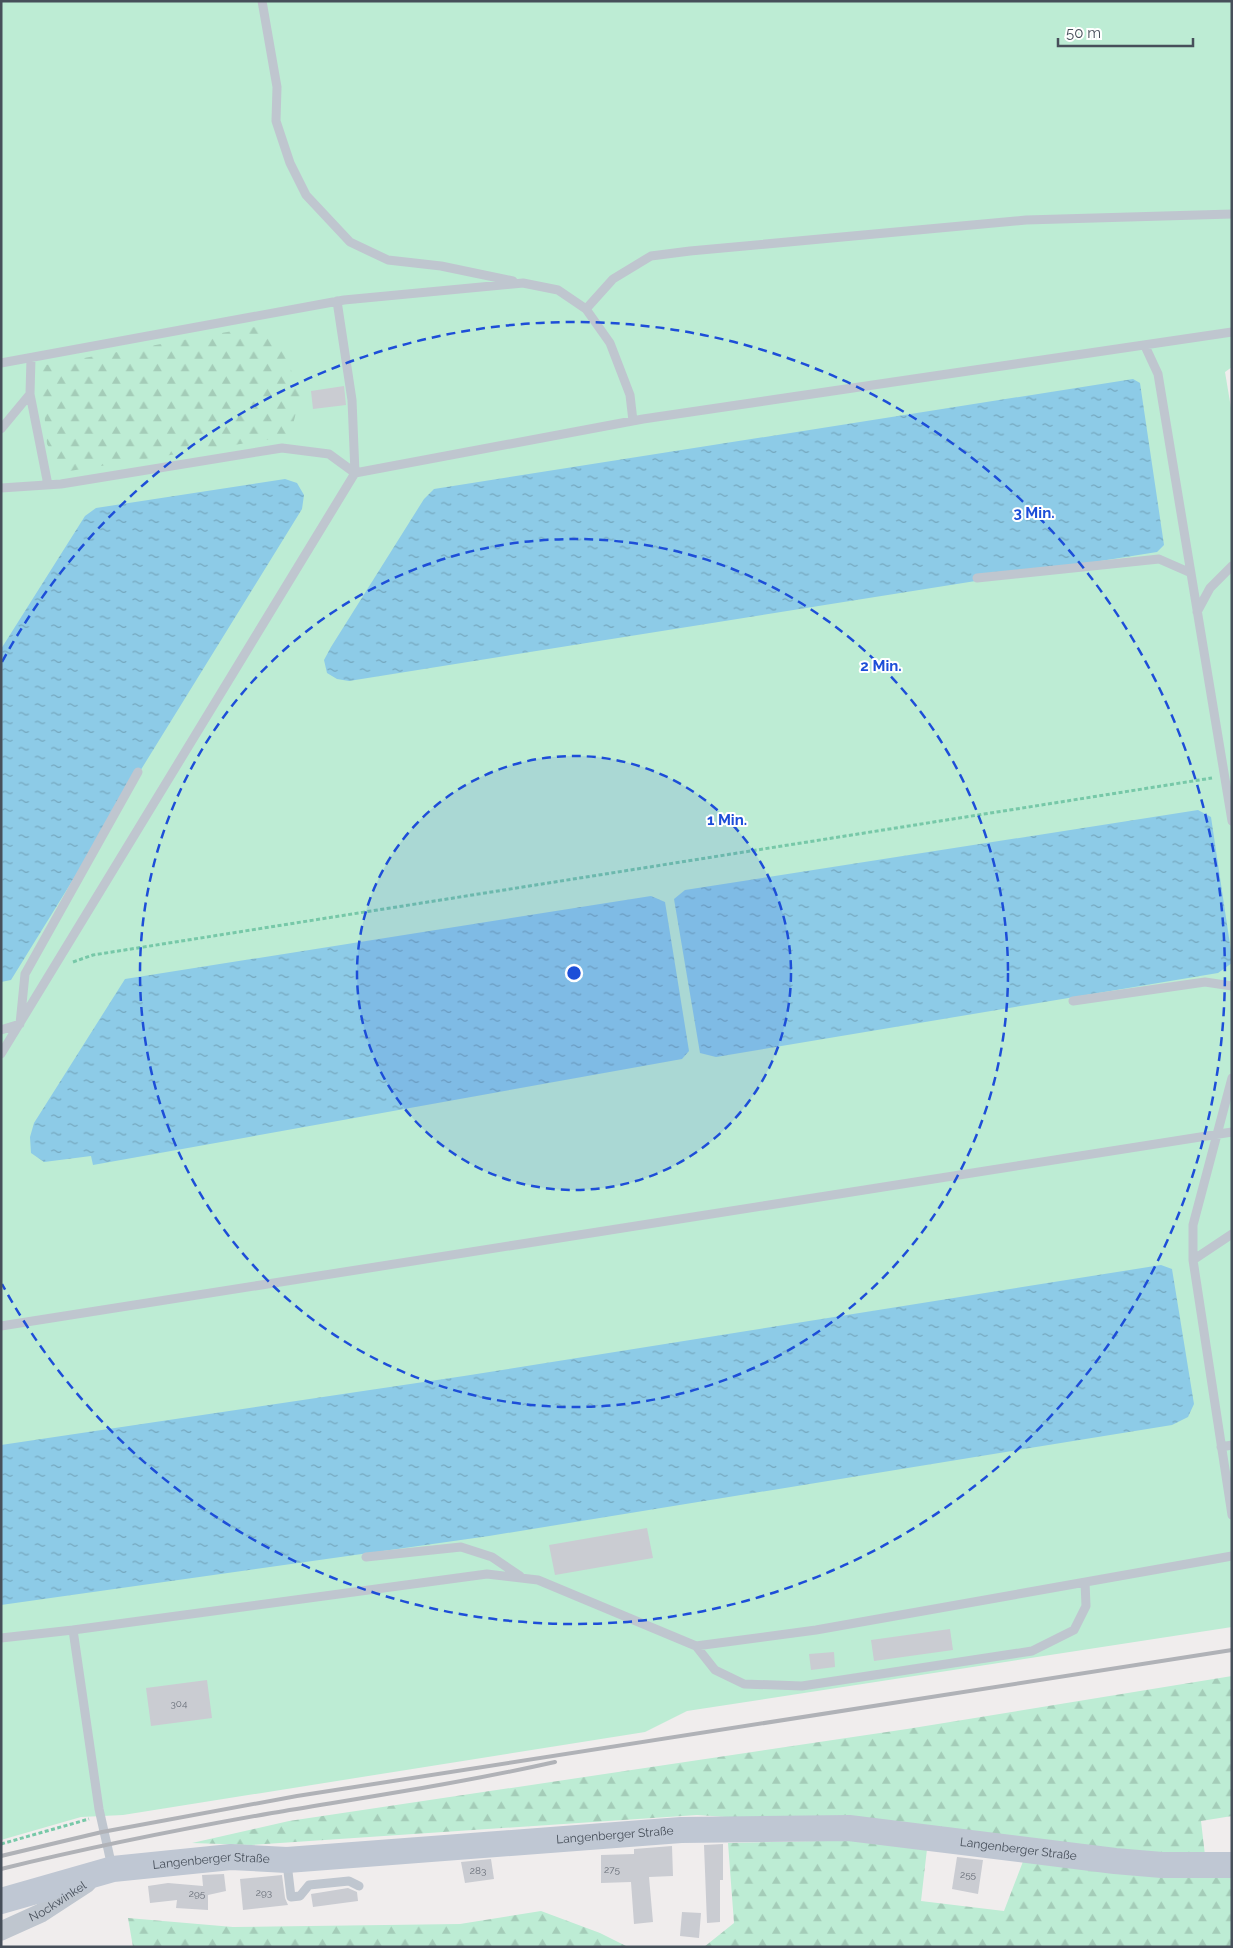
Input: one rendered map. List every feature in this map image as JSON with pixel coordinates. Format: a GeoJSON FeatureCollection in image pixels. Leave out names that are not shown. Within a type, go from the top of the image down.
{"type":"FeatureCollection","features":[{"type":"Feature","properties":{"kind":"main road","name":"Langenberger Straße"},"geometry":{"type":"LineString","coordinates":[[1,1902],[112,1869],[231,1857],[287,1860],[681,1830],[849,1828],[1116,1861],[1170,1865],[1232,1865]]}},
{"type":"Feature","properties":{"kind":"street","name":"Nockwinkel"},"geometry":{"type":"LineString","coordinates":[[1,1931],[41,1913],[112,1869]]}},
{"type":"Feature","properties":{"kind":"lane"},"geometry":{"type":"LineString","coordinates":[[262,1],[277,87],[276,121],[290,163],[306,195],[350,242],[388,260],[441,266],[558,290],[586,309],[610,343],[630,395],[633,421]]}},
{"type":"Feature","properties":{"kind":"lane"},"geometry":{"type":"LineString","coordinates":[[266,21],[268,1]]}},
{"type":"Feature","properties":{"kind":"lane"},"geometry":{"type":"LineString","coordinates":[[586,309],[613,279],[652,256],[690,250],[1026,220],[1232,214]]}},
{"type":"Feature","properties":{"kind":"lane"},"geometry":{"type":"LineString","coordinates":[[1,363],[337,302],[523,283]]}},
{"type":"Feature","properties":{"kind":"lane"},"geometry":{"type":"LineString","coordinates":[[1,1054],[355,473],[352,400],[337,302]]}},
{"type":"Feature","properties":{"kind":"lane"},"geometry":{"type":"LineString","coordinates":[[1,488],[48,485],[282,448],[329,454],[355,473],[633,421],[1232,332]]}},
{"type":"Feature","properties":{"kind":"lane"},"geometry":{"type":"LineString","coordinates":[[1145,346],[1158,374],[1232,821]]}},
{"type":"Feature","properties":{"kind":"lane"},"geometry":{"type":"LineString","coordinates":[[30,358],[30,394],[46,465],[48,485]]}},
{"type":"Feature","properties":{"kind":"lane"},"geometry":{"type":"LineString","coordinates":[[1,429],[30,394]]}},
{"type":"Feature","properties":{"kind":"lane"},"geometry":{"type":"LineString","coordinates":[[977,578],[1159,559],[1191,573]]}},
{"type":"Feature","properties":{"kind":"lane"},"geometry":{"type":"LineString","coordinates":[[1197,612],[1210,588],[1232,566]]}},
{"type":"Feature","properties":{"kind":"lane"},"geometry":{"type":"LineString","coordinates":[[20,1024],[24,974],[138,772]]}},
{"type":"Feature","properties":{"kind":"lane"},"geometry":{"type":"LineString","coordinates":[[1073,1000],[1205,982],[1232,986]]}},
{"type":"Feature","properties":{"kind":"lane"},"geometry":{"type":"LineString","coordinates":[[1,1030],[20,1024]]}},
{"type":"Feature","properties":{"kind":"lane"},"geometry":{"type":"LineString","coordinates":[[1232,1078],[1192,1225],[1193,1260],[1232,1515]]}},
{"type":"Feature","properties":{"kind":"lane"},"geometry":{"type":"LineString","coordinates":[[1,1326],[1232,1132]]}},
{"type":"Feature","properties":{"kind":"lane"},"geometry":{"type":"LineString","coordinates":[[1193,1260],[1232,1234]]}},
{"type":"Feature","properties":{"kind":"lane"},"geometry":{"type":"LineString","coordinates":[[1221,1447],[1232,1445]]}},
{"type":"Feature","properties":{"kind":"lane"},"geometry":{"type":"LineString","coordinates":[[366,1557],[461,1547],[492,1558],[522,1578]]}},
{"type":"Feature","properties":{"kind":"lane"},"geometry":{"type":"LineString","coordinates":[[696,1646],[816,1630],[1232,1556]]}},
{"type":"Feature","properties":{"kind":"lane"},"geometry":{"type":"LineString","coordinates":[[1,1638],[487,1574],[538,1580],[696,1646],[715,1670],[744,1684],[802,1686],[1032,1651],[1074,1630],[1086,1606],[1085,1582]]}},
{"type":"Feature","properties":{"kind":"lane"},"geometry":{"type":"LineString","coordinates":[[73,1630],[100,1817],[112,1869]]}},
{"type":"Feature","properties":{"kind":"lane"},"geometry":{"type":"LineString","coordinates":[[287,1860],[291,1897],[300,1896],[309,1885],[349,1881],[359,1886]]}},
{"type":"Feature","properties":{"kind":"path"},"geometry":{"type":"LineString","coordinates":[[54,969],[93,955],[1224,776]]}},
{"type":"Feature","properties":{"kind":"path"},"geometry":{"type":"LineString","coordinates":[[1,1844],[82,1820],[100,1817]]}},
{"type":"Feature","properties":{"kind":"green space"},"geometry":{"type":"Polygon","coordinates":[[[1,1],[1232,1],[1232,367],[1225,372],[1232,414],[1232,1627],[687,1711],[645,1732],[123,1815],[81,1817],[1,1840],[1,1]]]}},
{"type":"Feature","properties":{"kind":"green space"},"geometry":{"type":"Polygon","coordinates":[[[271,324],[301,393],[290,436],[63,472],[47,444],[40,366],[271,324]]]}},
{"type":"Feature","properties":{"kind":"green space"},"geometry":{"type":"Polygon","coordinates":[[[1232,1676],[1232,1816],[1201,1821],[1206,1864],[849,1825],[697,1815],[251,1845],[192,1843],[289,1821],[907,1729],[1232,1676]]]}},
{"type":"Feature","properties":{"kind":"green space"},"geometry":{"type":"Polygon","coordinates":[[[861,1840],[927,1849],[921,1901],[1004,1911],[1027,1851],[1232,1867],[1232,1947],[704,1947],[734,1923],[728,1843],[861,1840]]]}},
{"type":"Feature","properties":{"kind":"green space"},"geometry":{"type":"Polygon","coordinates":[[[541,1911],[600,1933],[628,1947],[133,1947],[128,1918],[233,1927],[460,1924],[541,1911]]]}},
{"type":"Feature","properties":{"kind":"water"},"geometry":{"type":"Polygon","coordinates":[[[1133,379],[1140,383],[1164,545],[1157,552],[349,681],[337,679],[327,673],[324,660],[331,647],[424,499],[434,489],[1133,379]]]}},
{"type":"Feature","properties":{"kind":"water"},"geometry":{"type":"Polygon","coordinates":[[[285,479],[297,483],[304,495],[302,509],[11,980],[1,982],[1,649],[85,516],[96,508],[285,479]]]}},
{"type":"Feature","properties":{"kind":"water"},"geometry":{"type":"Polygon","coordinates":[[[1198,810],[1211,817],[1232,958],[1232,963],[1218,973],[716,1057],[700,1053],[674,899],[685,890],[1198,810]]]}},
{"type":"Feature","properties":{"kind":"water"},"geometry":{"type":"Polygon","coordinates":[[[651,896],[665,902],[689,1051],[682,1059],[93,1165],[91,1156],[44,1162],[31,1153],[30,1137],[34,1123],[125,979],[651,896]]]}},
{"type":"Feature","properties":{"kind":"water"},"geometry":{"type":"Polygon","coordinates":[[[1161,1265],[1172,1269],[1194,1404],[1188,1417],[1172,1425],[489,1536],[1,1605],[1,1445],[464,1376],[1161,1265]]]}},
{"type":"Feature","properties":{"kind":"building"},"geometry":{"type":"Polygon","coordinates":[[[344,386],[346,405],[313,409],[311,391],[344,386]]]}},
{"type":"Feature","properties":{"kind":"building"},"geometry":{"type":"Polygon","coordinates":[[[647,1528],[653,1558],[555,1575],[549,1545],[647,1528]]]}},
{"type":"Feature","properties":{"kind":"building"},"geometry":{"type":"Polygon","coordinates":[[[950,1629],[953,1650],[874,1661],[871,1640],[950,1629]]]}},
{"type":"Feature","properties":{"kind":"building"},"geometry":{"type":"Polygon","coordinates":[[[834,1652],[835,1667],[811,1670],[809,1654],[834,1652]]]}},
{"type":"Feature","properties":{"kind":"building"},"geometry":{"type":"Polygon","coordinates":[[[207,1680],[212,1718],[151,1726],[146,1688],[207,1680]]]}},
{"type":"Feature","properties":{"kind":"building"},"geometry":{"type":"Polygon","coordinates":[[[723,1844],[723,1880],[720,1880],[720,1922],[707,1923],[704,1845],[723,1844]]]}},
{"type":"Feature","properties":{"kind":"building"},"geometry":{"type":"Polygon","coordinates":[[[672,1846],[673,1876],[649,1877],[653,1922],[634,1924],[631,1882],[601,1883],[601,1855],[634,1854],[634,1849],[672,1846]]]}},
{"type":"Feature","properties":{"kind":"building"},"geometry":{"type":"Polygon","coordinates":[[[957,1857],[983,1860],[978,1894],[952,1889],[957,1857]]]}},
{"type":"Feature","properties":{"kind":"building"},"geometry":{"type":"Polygon","coordinates":[[[491,1859],[494,1879],[465,1883],[461,1862],[491,1859]]]}},
{"type":"Feature","properties":{"kind":"building"},"geometry":{"type":"Polygon","coordinates":[[[224,1874],[226,1891],[208,1895],[208,1910],[176,1908],[177,1900],[150,1903],[148,1886],[168,1883],[203,1886],[202,1875],[224,1874]]]}},
{"type":"Feature","properties":{"kind":"building"},"geometry":{"type":"Polygon","coordinates":[[[282,1875],[285,1898],[288,1905],[243,1910],[240,1879],[282,1875]]]}},
{"type":"Feature","properties":{"kind":"building"},"geometry":{"type":"Polygon","coordinates":[[[348,1888],[357,1892],[358,1901],[313,1907],[311,1894],[348,1888]]]}},
{"type":"Feature","properties":{"kind":"building"},"geometry":{"type":"Polygon","coordinates":[[[682,1912],[701,1913],[699,1938],[680,1936],[682,1912]]]}},
{"type":"Feature","properties":{"kind":"railway"},"geometry":{"type":"LineString","coordinates":[[1,1856],[102,1832],[297,1796],[1232,1650]]}},
{"type":"Feature","properties":{"kind":"railway"},"geometry":{"type":"LineString","coordinates":[[1,1869],[170,1832],[449,1783],[555,1762]]}}]}
